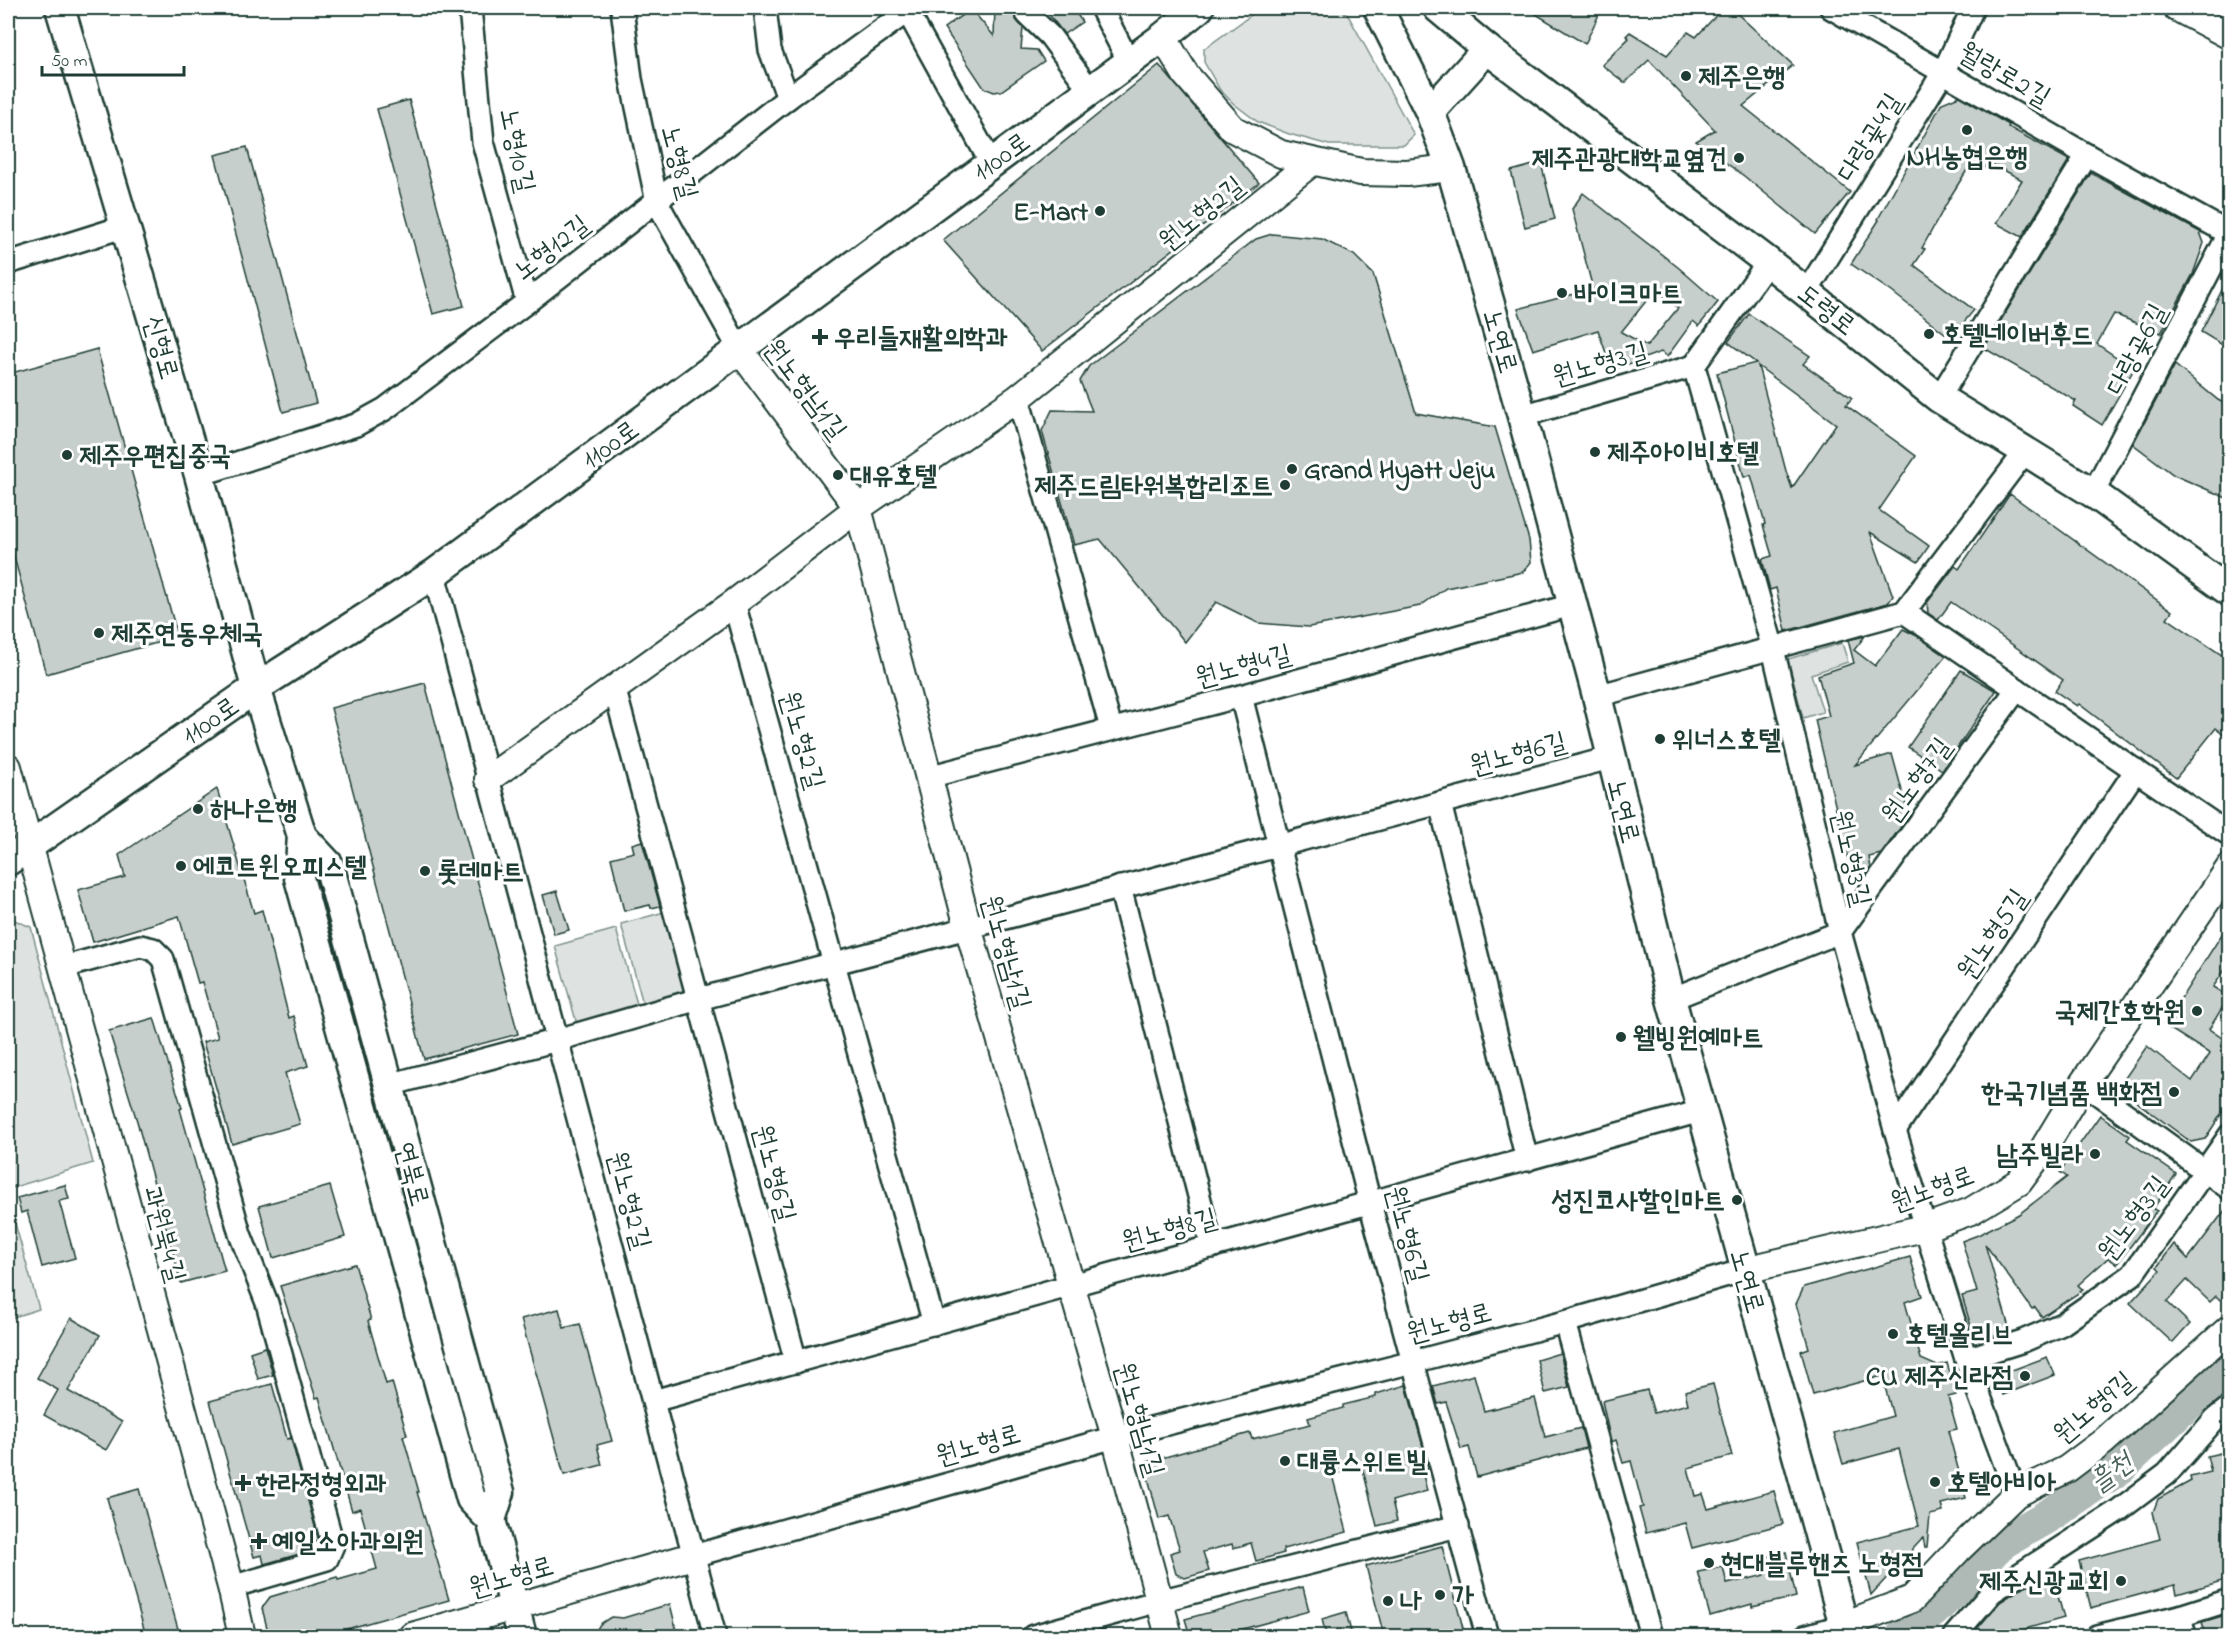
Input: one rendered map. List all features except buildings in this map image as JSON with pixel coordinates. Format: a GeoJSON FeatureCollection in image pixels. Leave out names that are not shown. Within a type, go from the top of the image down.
{"type":"FeatureCollection","features":[{"type":"Feature","properties":{"kind":"main road","name":"신형로"},"geometry":{"type":"LineString","coordinates":[[60,8],[199,475],[256,688]]}},
{"type":"Feature","properties":{"kind":"main road","name":"1100로"},"geometry":{"type":"LineString","coordinates":[[18,854],[256,688],[434,574],[1163,37],[1199,8]]}},
{"type":"Feature","properties":{"kind":"main road","name":"노연로"},"geometry":{"type":"LineString","coordinates":[[1378,8],[1430,112],[1451,168],[1522,416],[1597,696],[1610,758],[1701,1112],[1846,1632]]}},
{"type":"Feature","properties":{"kind":"main road","name":"도령로"},"geometry":{"type":"LineString","coordinates":[[1438,8],[1487,49],[1768,262],[1939,398],[2093,493],[2229,592]]}},
{"type":"Feature","properties":{"kind":"main road"},"geometry":{"type":"LineString","coordinates":[[1430,112],[1487,49]]}},
{"type":"Feature","properties":{"kind":"main road","name":"연북로"},"geometry":{"type":"LineString","coordinates":[[256,688],[302,836],[299,878],[471,1499],[491,1520],[522,1636]]}},
{"type":"Feature","properties":{"kind":"main road","name":"연북로"},"geometry":{"type":"LineString","coordinates":[[302,836],[329,865],[500,1492],[491,1520]]}},
{"type":"Feature","properties":{"kind":"street","name":"노형10길"},"geometry":{"type":"LineString","coordinates":[[470,8],[483,142],[527,302]]}},
{"type":"Feature","properties":{"kind":"street","name":"노형8길"},"geometry":{"type":"LineString","coordinates":[[622,8],[631,79],[657,202],[739,349]]}},
{"type":"Feature","properties":{"kind":"street"},"geometry":{"type":"LineString","coordinates":[[765,8],[770,50],[788,98]]}},
{"type":"Feature","properties":{"kind":"street"},"geometry":{"type":"LineString","coordinates":[[1101,8],[1129,62]]}},
{"type":"Feature","properties":{"kind":"street","name":"월랑로2길"},"geometry":{"type":"LineString","coordinates":[[1831,8],[2087,155],[2229,233]]}},
{"type":"Feature","properties":{"kind":"street","name":"다랑곶4길"},"geometry":{"type":"LineString","coordinates":[[1806,293],[1944,71],[1973,8]]}},
{"type":"Feature","properties":{"kind":"street"},"geometry":{"type":"LineString","coordinates":[[2180,8],[2229,36]]}},
{"type":"Feature","properties":{"kind":"street"},"geometry":{"type":"LineString","coordinates":[[909,9],[911,18],[991,164]]}},
{"type":"Feature","properties":{"kind":"street","name":"노형12길"},"geometry":{"type":"LineString","coordinates":[[199,475],[356,426],[385,409],[657,202],[788,98],[909,9]]}},
{"type":"Feature","properties":{"kind":"street"},"geometry":{"type":"LineString","coordinates":[[1027,14],[1050,36],[1090,90]]}},
{"type":"Feature","properties":{"kind":"street"},"geometry":{"type":"LineString","coordinates":[[1163,37],[1186,75],[1233,129],[1281,154],[1370,172],[1407,173],[1451,168]]}},
{"type":"Feature","properties":{"kind":"street"},"geometry":{"type":"LineString","coordinates":[[1939,398],[2087,155]]}},
{"type":"Feature","properties":{"kind":"street","name":"원노형2길"},"geometry":{"type":"LineString","coordinates":[[488,779],[734,603],[858,508],[1018,398],[1312,162]]}},
{"type":"Feature","properties":{"kind":"street"},"geometry":{"type":"LineString","coordinates":[[8,263],[126,226]]}},
{"type":"Feature","properties":{"kind":"street","name":"다랑곶6길"},"geometry":{"type":"LineString","coordinates":[[2093,493],[2229,233]]}},
{"type":"Feature","properties":{"kind":"street"},"geometry":{"type":"LineString","coordinates":[[1694,366],[1768,262]]}},
{"type":"Feature","properties":{"kind":"street","name":"원노형남1길"},"geometry":{"type":"LineString","coordinates":[[739,349],[858,508],[968,927],[1115,1437],[1169,1636]]}},
{"type":"Feature","properties":{"kind":"street","name":"원노형3길"},"geometry":{"type":"LineString","coordinates":[[1522,416],[1694,366],[1773,649],[1840,932],[1895,1130],[1966,1359],[2016,1494]]}},
{"type":"Feature","properties":{"kind":"street"},"geometry":{"type":"LineString","coordinates":[[1018,398],[1111,728]]}},
{"type":"Feature","properties":{"kind":"street"},"geometry":{"type":"LineString","coordinates":[[1597,696],[1904,612],[2025,452]]}},
{"type":"Feature","properties":{"kind":"street","name":"원노형2길"},"geometry":{"type":"LineString","coordinates":[[434,574],[715,1636]]}},
{"type":"Feature","properties":{"kind":"street","name":"원노형2길"},"geometry":{"type":"LineString","coordinates":[[734,603],[834,963]]}},
{"type":"Feature","properties":{"kind":"street","name":"원노형4길"},"geometry":{"type":"LineString","coordinates":[[928,777],[1241,696],[1572,605]]}},
{"type":"Feature","properties":{"kind":"street"},"geometry":{"type":"LineString","coordinates":[[1904,612],[2229,835]]}},
{"type":"Feature","properties":{"kind":"street"},"geometry":{"type":"LineString","coordinates":[[614,687],[699,999]]}},
{"type":"Feature","properties":{"kind":"street","name":"원노형7길"},"geometry":{"type":"LineString","coordinates":[[1840,932],[2017,689]]}},
{"type":"Feature","properties":{"kind":"street","name":"원노형6길"},"geometry":{"type":"LineString","coordinates":[[1241,696],[1370,1203],[1487,1636]]}},
{"type":"Feature","properties":{"kind":"street","name":"원노형6길"},"geometry":{"type":"LineString","coordinates":[[389,1085],[699,999],[1610,758]]}},
{"type":"Feature","properties":{"kind":"street","name":"과원북4길"},"geometry":{"type":"LineString","coordinates":[[8,768],[18,854],[61,968],[231,1587],[242,1636]]}},
{"type":"Feature","properties":{"kind":"street","name":"원노형5길"},"geometry":{"type":"LineString","coordinates":[[1895,1130],[2136,770]]}},
{"type":"Feature","properties":{"kind":"street"},"geometry":{"type":"LineString","coordinates":[[1440,803],[1527,1160]]}},
{"type":"Feature","properties":{"kind":"street","name":"원노형로"},"geometry":{"type":"LineString","coordinates":[[412,1636],[1115,1437],[1565,1322],[1745,1270],[1924,1227],[1971,1211],[2019,1182],[2042,1151],[2083,1083],[2229,867]]}},
{"type":"Feature","properties":{"kind":"street"},"geometry":{"type":"LineString","coordinates":[[1120,887],[1212,1247]]}},
{"type":"Feature","properties":{"kind":"street"},"geometry":{"type":"LineString","coordinates":[[1671,999],[1840,932]]}},
{"type":"Feature","properties":{"kind":"street"},"geometry":{"type":"LineString","coordinates":[[61,968],[140,946],[153,949],[164,959],[240,1234],[267,1303],[285,1367],[333,1545],[327,1559],[231,1587]]}},
{"type":"Feature","properties":{"kind":"street"},"geometry":{"type":"LineString","coordinates":[[834,963],[934,1324]]}},
{"type":"Feature","properties":{"kind":"street","name":"원노형6길"},"geometry":{"type":"LineString","coordinates":[[699,999],[796,1362]]}},
{"type":"Feature","properties":{"kind":"street"},"geometry":{"type":"LineString","coordinates":[[2083,1083],[2229,1189]]}},
{"type":"Feature","properties":{"kind":"street","name":"원노형8길"},"geometry":{"type":"LineString","coordinates":[[653,1401],[1701,1112]]}},
{"type":"Feature","properties":{"kind":"street","name":"원노형3길"},"geometry":{"type":"LineString","coordinates":[[1966,1359],[2023,1341],[2062,1324],[2132,1275],[2229,1135]]}},
{"type":"Feature","properties":{"kind":"street"},"geometry":{"type":"LineString","coordinates":[[1565,1322],[1651,1636]]}},
{"type":"Feature","properties":{"kind":"street","name":"원노형9길"},"geometry":{"type":"LineString","coordinates":[[1846,1632],[1912,1599],[2016,1494],[2067,1469],[2103,1442],[2229,1328]]}},
{"type":"Feature","properties":{"kind":"street"},"geometry":{"type":"LineString","coordinates":[[1954,1636],[1992,1592],[2120,1510],[2167,1474],[2215,1419],[2229,1407]]}},
{"type":"Feature","properties":{"kind":"street"},"geometry":{"type":"LineString","coordinates":[[1033,1636],[1159,1601],[1458,1526]]}},
{"type":"Feature","properties":{"kind":"street"},"geometry":{"type":"LineString","coordinates":[[2097,1636],[2180,1616],[2229,1600]]}},
{"type":"Feature","properties":{"kind":"street"},"geometry":{"type":"LineString","coordinates":[[2180,1616],[2185,1636]]}},
{"type":"Feature","properties":{"kind":"street"},"geometry":{"type":"LineString","coordinates":[[1805,1636],[1846,1632]]}},
{"type":"Feature","properties":{"kind":"shaded area"},"geometry":{"type":"Polygon","coordinates":[[[1261,8],[1340,8],[1349,17],[1414,135],[1404,145],[1329,145],[1289,134],[1258,122],[1234,104],[1220,90],[1204,62],[1204,49],[1261,8]]]}},
{"type":"Feature","properties":{"kind":"shaded area"},"geometry":{"type":"Polygon","coordinates":[[[1842,643],[1848,662],[1811,674],[1823,712],[1803,718],[1788,659],[1842,643]]]}},
{"type":"Feature","properties":{"kind":"shaded area"},"geometry":{"type":"Polygon","coordinates":[[[668,911],[691,994],[644,1007],[621,924],[668,911]]]}},
{"type":"Feature","properties":{"kind":"shaded area"},"geometry":{"type":"Polygon","coordinates":[[[12,919],[31,927],[93,1163],[8,1189],[8,922],[12,919]]]}},
{"type":"Feature","properties":{"kind":"shaded area"},"geometry":{"type":"Polygon","coordinates":[[[616,929],[639,1011],[578,1028],[555,946],[616,929]]]}},
{"type":"Feature","properties":{"kind":"shaded area"},"geometry":{"type":"Polygon","coordinates":[[[8,1198],[39,1309],[8,1319],[8,1198]]]}},
{"type":"Feature","properties":{"kind":"waterway","name":"흘천"},"geometry":{"type":"LineString","coordinates":[[1902,1636],[1935,1609],[2000,1544],[2053,1513],[2121,1467],[2230,1367]]}},
{"type":"Feature","properties":{"kind":"place","name":"제주은행"},"geometry":{"type":"Point","coordinates":[1686,76]}},
{"type":"Feature","properties":{"kind":"place","name":"NH농협은행"},"geometry":{"type":"Point","coordinates":[1967,130]}},
{"type":"Feature","properties":{"kind":"place","name":"제주관광대학교옆건"},"geometry":{"type":"Point","coordinates":[1739,158]}},
{"type":"Feature","properties":{"kind":"place","name":"E-Mart"},"geometry":{"type":"Point","coordinates":[1100,211]}},
{"type":"Feature","properties":{"kind":"place","name":"바이크마트"},"geometry":{"type":"Point","coordinates":[1562,293]}},
{"type":"Feature","properties":{"kind":"place","name":"호텔네이버후드"},"geometry":{"type":"Point","coordinates":[1929,334]}},
{"type":"Feature","properties":{"kind":"place","name":"우리들재활의학과"},"geometry":{"type":"Point","coordinates":[820,337]}},
{"type":"Feature","properties":{"kind":"place","name":"제주아이비호텔"},"geometry":{"type":"Point","coordinates":[1595,452]}},
{"type":"Feature","properties":{"kind":"place","name":"제주우편집중국"},"geometry":{"type":"Point","coordinates":[67,455]}},
{"type":"Feature","properties":{"kind":"place","name":"Grand Hyatt Jeju"},"geometry":{"type":"Point","coordinates":[1292,469]}},
{"type":"Feature","properties":{"kind":"place","name":"대유호텔"},"geometry":{"type":"Point","coordinates":[838,475]}},
{"type":"Feature","properties":{"kind":"place","name":"제주드림타워복합리조트"},"geometry":{"type":"Point","coordinates":[1285,485]}},
{"type":"Feature","properties":{"kind":"place","name":"제주연동우체국"},"geometry":{"type":"Point","coordinates":[99,633]}},
{"type":"Feature","properties":{"kind":"place","name":"위너스호텔"},"geometry":{"type":"Point","coordinates":[1660,739]}},
{"type":"Feature","properties":{"kind":"place","name":"하나은행"},"geometry":{"type":"Point","coordinates":[198,809]}},
{"type":"Feature","properties":{"kind":"place","name":"에코트윈오피스텔"},"geometry":{"type":"Point","coordinates":[181,866]}},
{"type":"Feature","properties":{"kind":"place","name":"롯데마트"},"geometry":{"type":"Point","coordinates":[425,871]}},
{"type":"Feature","properties":{"kind":"place","name":"국제간호학원"},"geometry":{"type":"Point","coordinates":[2197,1011]}},
{"type":"Feature","properties":{"kind":"place","name":"웰빙원예마트"},"geometry":{"type":"Point","coordinates":[1621,1037]}},
{"type":"Feature","properties":{"kind":"place","name":"한국기념품 백화점"},"geometry":{"type":"Point","coordinates":[2174,1092]}},
{"type":"Feature","properties":{"kind":"place","name":"남주빌라"},"geometry":{"type":"Point","coordinates":[2095,1154]}},
{"type":"Feature","properties":{"kind":"place","name":"성진코사할인마트"},"geometry":{"type":"Point","coordinates":[1737,1200]}},
{"type":"Feature","properties":{"kind":"place","name":"호텔올리브"},"geometry":{"type":"Point","coordinates":[1893,1334]}},
{"type":"Feature","properties":{"kind":"place","name":"CU 제주신라점"},"geometry":{"type":"Point","coordinates":[2025,1376]}},
{"type":"Feature","properties":{"kind":"place","name":"대륭스위트빌"},"geometry":{"type":"Point","coordinates":[1285,1461]}},
{"type":"Feature","properties":{"kind":"place","name":"호텔아비아"},"geometry":{"type":"Point","coordinates":[1935,1482]}},
{"type":"Feature","properties":{"kind":"place","name":"한라정형외과"},"geometry":{"type":"Point","coordinates":[243,1483]}},
{"type":"Feature","properties":{"kind":"place","name":"예일소아과의원"},"geometry":{"type":"Point","coordinates":[259,1541]}},
{"type":"Feature","properties":{"kind":"place","name":"현대블루핸즈 노형점"},"geometry":{"type":"Point","coordinates":[1709,1563]}},
{"type":"Feature","properties":{"kind":"place","name":"제주신광교회"},"geometry":{"type":"Point","coordinates":[2121,1581]}},
{"type":"Feature","properties":{"kind":"place","name":"가"},"geometry":{"type":"Point","coordinates":[1440,1595]}},
{"type":"Feature","properties":{"kind":"place","name":"나"},"geometry":{"type":"Point","coordinates":[1388,1601]}}]}
